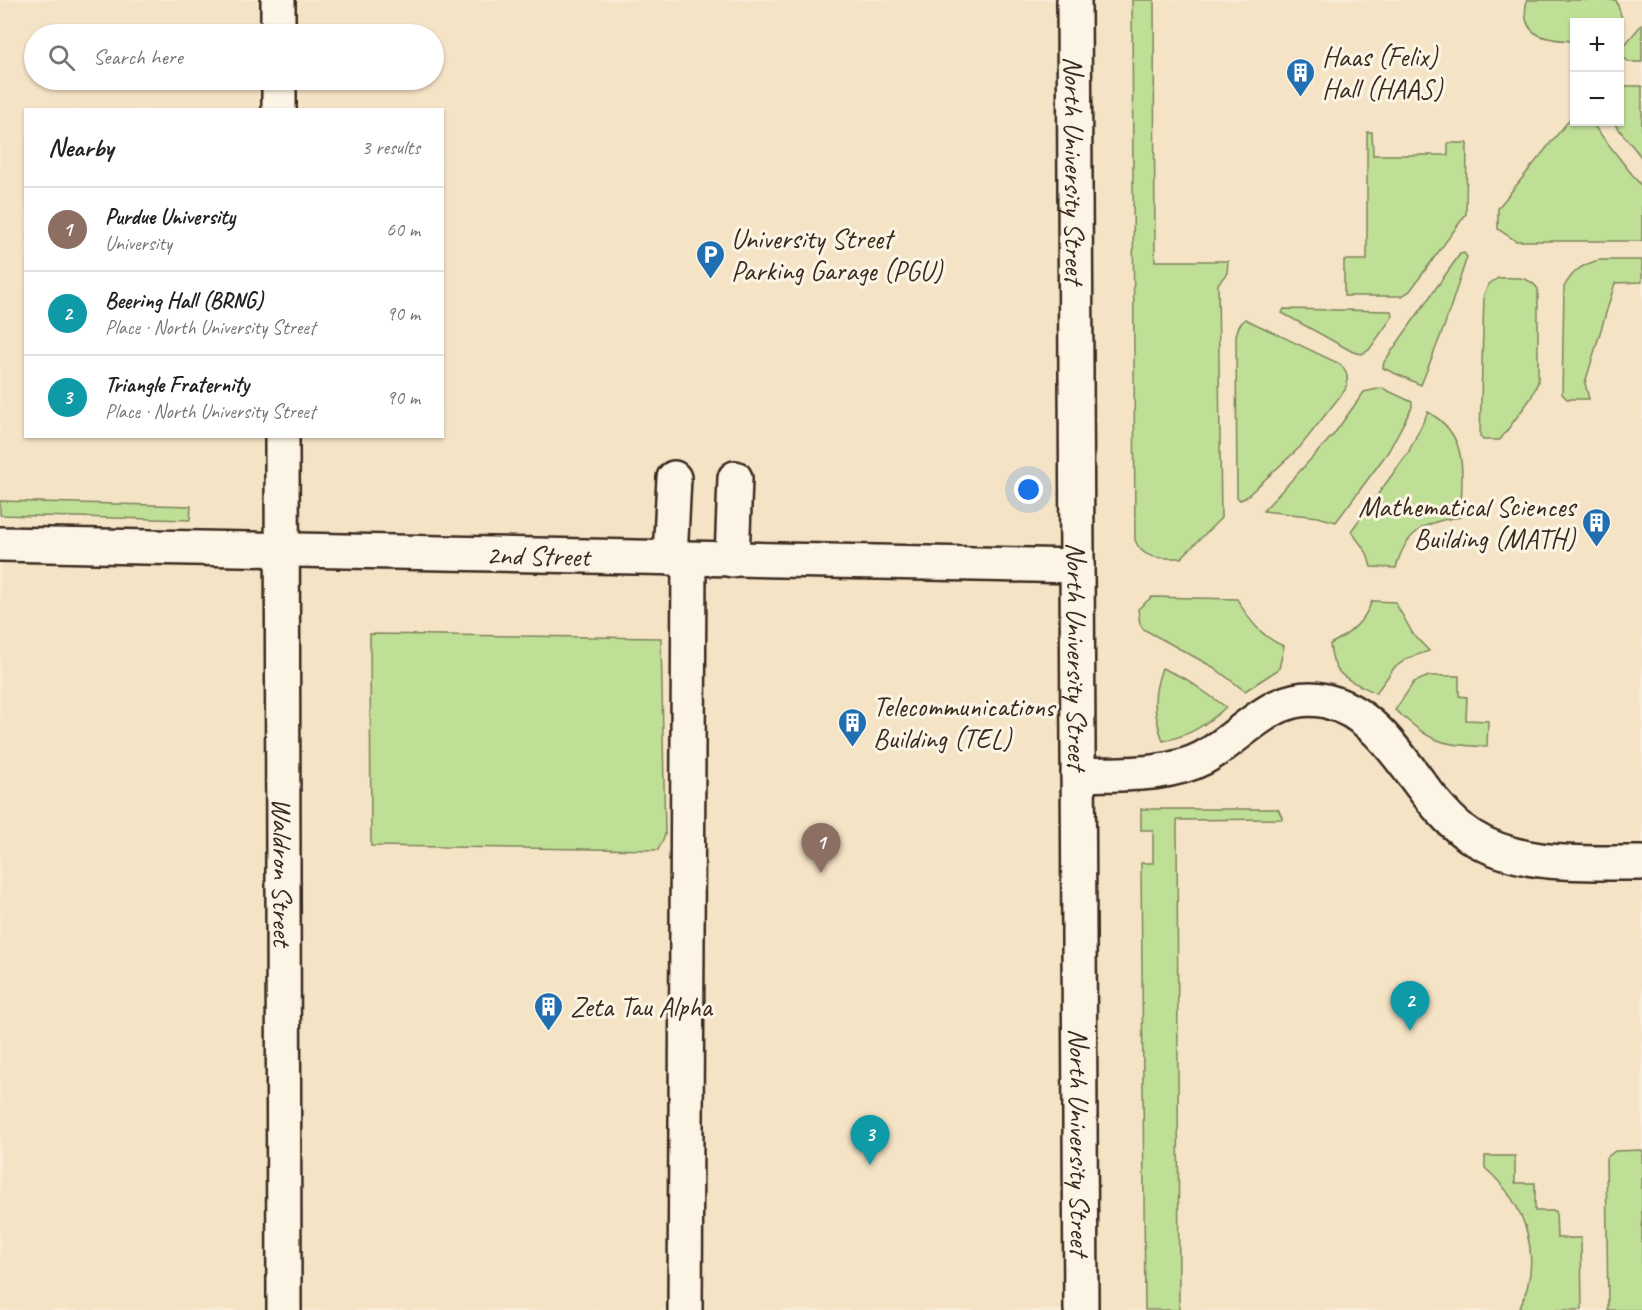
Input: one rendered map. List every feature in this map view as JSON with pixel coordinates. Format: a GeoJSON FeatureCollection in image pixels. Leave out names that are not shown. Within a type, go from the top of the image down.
{"type":"FeatureCollection","features":[{"type":"Feature","properties":{"kind":"street"},"geometry":{"type":"LineString","coordinates":[[278,0],[278,24]]}},
{"type":"Feature","properties":{"kind":"street","name":"North University Street"},"geometry":{"type":"LineString","coordinates":[[1074,0],[1081,1310]]}},
{"type":"Feature","properties":{"kind":"street"},"geometry":{"type":"LineString","coordinates":[[279,90],[279,108]]}},
{"type":"Feature","properties":{"kind":"street","name":"Waldron Street"},"geometry":{"type":"LineString","coordinates":[[282,438],[284,1310]]}},
{"type":"Feature","properties":{"kind":"street"},"geometry":{"type":"LineString","coordinates":[[674,478],[680,558],[685,1310]]}},
{"type":"Feature","properties":{"kind":"street"},"geometry":{"type":"LineString","coordinates":[[732,560],[735,478]]}},
{"type":"Feature","properties":{"kind":"street","name":"2nd Street"},"geometry":{"type":"LineString","coordinates":[[0,544],[1077,566]]}},
{"type":"Feature","properties":{"kind":"street"},"geometry":{"type":"LineString","coordinates":[[1078,775],[1174,767],[1203,758],[1277,706],[1306,698],[1327,702],[1351,711],[1368,723],[1440,807],[1469,835],[1499,851],[1537,862],[1642,863]]}},
{"type":"Feature","properties":{"kind":"shaded area"},"geometry":{"type":"Polygon","coordinates":[[[0,0],[1642,0],[1642,1310],[0,1310],[0,0]]]}},
{"type":"Feature","properties":{"kind":"green space"},"geometry":{"type":"Polygon","coordinates":[[[1132,0],[1154,0],[1155,261],[1228,261],[1227,273],[1218,284],[1221,518],[1181,558],[1160,558],[1148,555],[1138,547],[1135,540],[1132,0]]]}},
{"type":"Feature","properties":{"kind":"green space"},"geometry":{"type":"Polygon","coordinates":[[[1527,0],[1616,0],[1622,18],[1570,18],[1570,41],[1537,34],[1527,22],[1525,12],[1527,0]]]}},
{"type":"Feature","properties":{"kind":"green space"},"geometry":{"type":"Polygon","coordinates":[[[1642,24],[1642,62],[1629,62],[1624,58],[1624,46],[1642,24]]]}},
{"type":"Feature","properties":{"kind":"green space"},"geometry":{"type":"Polygon","coordinates":[[[1624,86],[1642,86],[1642,158],[1616,126],[1624,126],[1624,86]]]}},
{"type":"Feature","properties":{"kind":"green space"},"geometry":{"type":"Polygon","coordinates":[[[1570,119],[1570,126],[1594,126],[1642,187],[1642,241],[1516,241],[1498,229],[1498,208],[1570,119]]]}},
{"type":"Feature","properties":{"kind":"green space"},"geometry":{"type":"Polygon","coordinates":[[[1367,132],[1372,132],[1373,155],[1448,155],[1448,143],[1467,143],[1466,214],[1410,291],[1402,296],[1344,296],[1344,260],[1367,260],[1367,132]]]}},
{"type":"Feature","properties":{"kind":"green space"},"geometry":{"type":"Polygon","coordinates":[[[1464,253],[1467,257],[1444,327],[1421,385],[1383,368],[1384,362],[1460,254],[1464,253]]]}},
{"type":"Feature","properties":{"kind":"green space"},"geometry":{"type":"Polygon","coordinates":[[[1599,260],[1642,260],[1642,282],[1615,283],[1585,383],[1589,399],[1567,399],[1562,394],[1564,287],[1578,269],[1599,260]]]}},
{"type":"Feature","properties":{"kind":"green space"},"geometry":{"type":"Polygon","coordinates":[[[1498,278],[1525,279],[1538,289],[1538,382],[1531,398],[1500,440],[1483,440],[1480,436],[1484,294],[1489,284],[1498,278]]]}},
{"type":"Feature","properties":{"kind":"green space"},"geometry":{"type":"Polygon","coordinates":[[[1284,309],[1391,311],[1393,316],[1369,350],[1362,354],[1353,352],[1282,313],[1284,309]]]}},
{"type":"Feature","properties":{"kind":"green space"},"geometry":{"type":"Polygon","coordinates":[[[1245,319],[1340,364],[1347,379],[1345,390],[1300,447],[1245,498],[1240,500],[1237,497],[1236,335],[1245,319]]]}},
{"type":"Feature","properties":{"kind":"green space"},"geometry":{"type":"Polygon","coordinates":[[[1382,388],[1412,402],[1412,407],[1388,452],[1336,522],[1318,517],[1263,511],[1334,434],[1364,392],[1382,388]]]}},
{"type":"Feature","properties":{"kind":"green space"},"geometry":{"type":"Polygon","coordinates":[[[1428,412],[1442,422],[1457,445],[1462,472],[1461,517],[1427,525],[1418,530],[1405,545],[1396,568],[1371,567],[1367,553],[1351,531],[1408,453],[1428,412]]]}},
{"type":"Feature","properties":{"kind":"green space"},"geometry":{"type":"Polygon","coordinates":[[[0,501],[191,506],[190,520],[0,515],[0,501]]]}},
{"type":"Feature","properties":{"kind":"green space"},"geometry":{"type":"Polygon","coordinates":[[[1152,597],[1237,599],[1256,627],[1269,638],[1284,646],[1279,669],[1245,691],[1213,667],[1143,629],[1138,609],[1152,597]]]}},
{"type":"Feature","properties":{"kind":"green space"},"geometry":{"type":"Polygon","coordinates":[[[1372,601],[1395,602],[1413,634],[1429,651],[1408,658],[1394,668],[1376,693],[1350,681],[1338,671],[1330,644],[1356,627],[1372,601]]]}},
{"type":"Feature","properties":{"kind":"green space"},"geometry":{"type":"Polygon","coordinates":[[[370,634],[661,638],[665,835],[658,850],[371,846],[370,634]]]}},
{"type":"Feature","properties":{"kind":"green space"},"geometry":{"type":"Polygon","coordinates":[[[1162,668],[1186,679],[1226,707],[1197,729],[1163,741],[1155,704],[1162,668]]]}},
{"type":"Feature","properties":{"kind":"green space"},"geometry":{"type":"Polygon","coordinates":[[[1429,676],[1459,676],[1459,696],[1467,697],[1466,720],[1488,721],[1487,747],[1457,745],[1436,740],[1395,710],[1414,682],[1429,676]]]}},
{"type":"Feature","properties":{"kind":"green space"},"geometry":{"type":"Polygon","coordinates":[[[1141,809],[1278,809],[1283,819],[1177,820],[1179,1310],[1145,1310],[1141,863],[1153,863],[1153,830],[1141,830],[1141,809]]]}},
{"type":"Feature","properties":{"kind":"green space"},"geometry":{"type":"Polygon","coordinates":[[[1642,1150],[1642,1310],[1608,1310],[1606,1158],[1615,1151],[1642,1150]]]}},
{"type":"Feature","properties":{"kind":"green space"},"geometry":{"type":"Polygon","coordinates":[[[1485,1156],[1515,1156],[1515,1183],[1535,1183],[1535,1211],[1556,1211],[1557,1238],[1581,1238],[1582,1310],[1519,1310],[1530,1271],[1527,1233],[1512,1198],[1485,1168],[1485,1156]]]}},
{"type":"Feature","properties":{"kind":"place","name":"Haas (Felix) Hall (HAAS)"},"geometry":{"type":"Point","coordinates":[1301,98]}},
{"type":"Feature","properties":{"kind":"place","name":"University Street Parking Garage (PGU)"},"geometry":{"type":"Point","coordinates":[710,280]}},
{"type":"Feature","properties":{"kind":"place","name":"Mathematical Sciences Building (MATH)"},"geometry":{"type":"Point","coordinates":[1596,548]}},
{"type":"Feature","properties":{"kind":"place","name":"Telecommunications Building (TEL)"},"geometry":{"type":"Point","coordinates":[852,748]}},
{"type":"Feature","properties":{"kind":"place","name":"Purdue University"},"geometry":{"type":"Point","coordinates":[821,873]}},
{"type":"Feature","properties":{"kind":"place","name":"Beering Hall (BRNG)"},"geometry":{"type":"Point","coordinates":[1410,1031]}},
{"type":"Feature","properties":{"kind":"place","name":"Zeta Tau Alpha"},"geometry":{"type":"Point","coordinates":[549,1032]}},
{"type":"Feature","properties":{"kind":"place","name":"Triangle Fraternity"},"geometry":{"type":"Point","coordinates":[870,1165]}}]}
